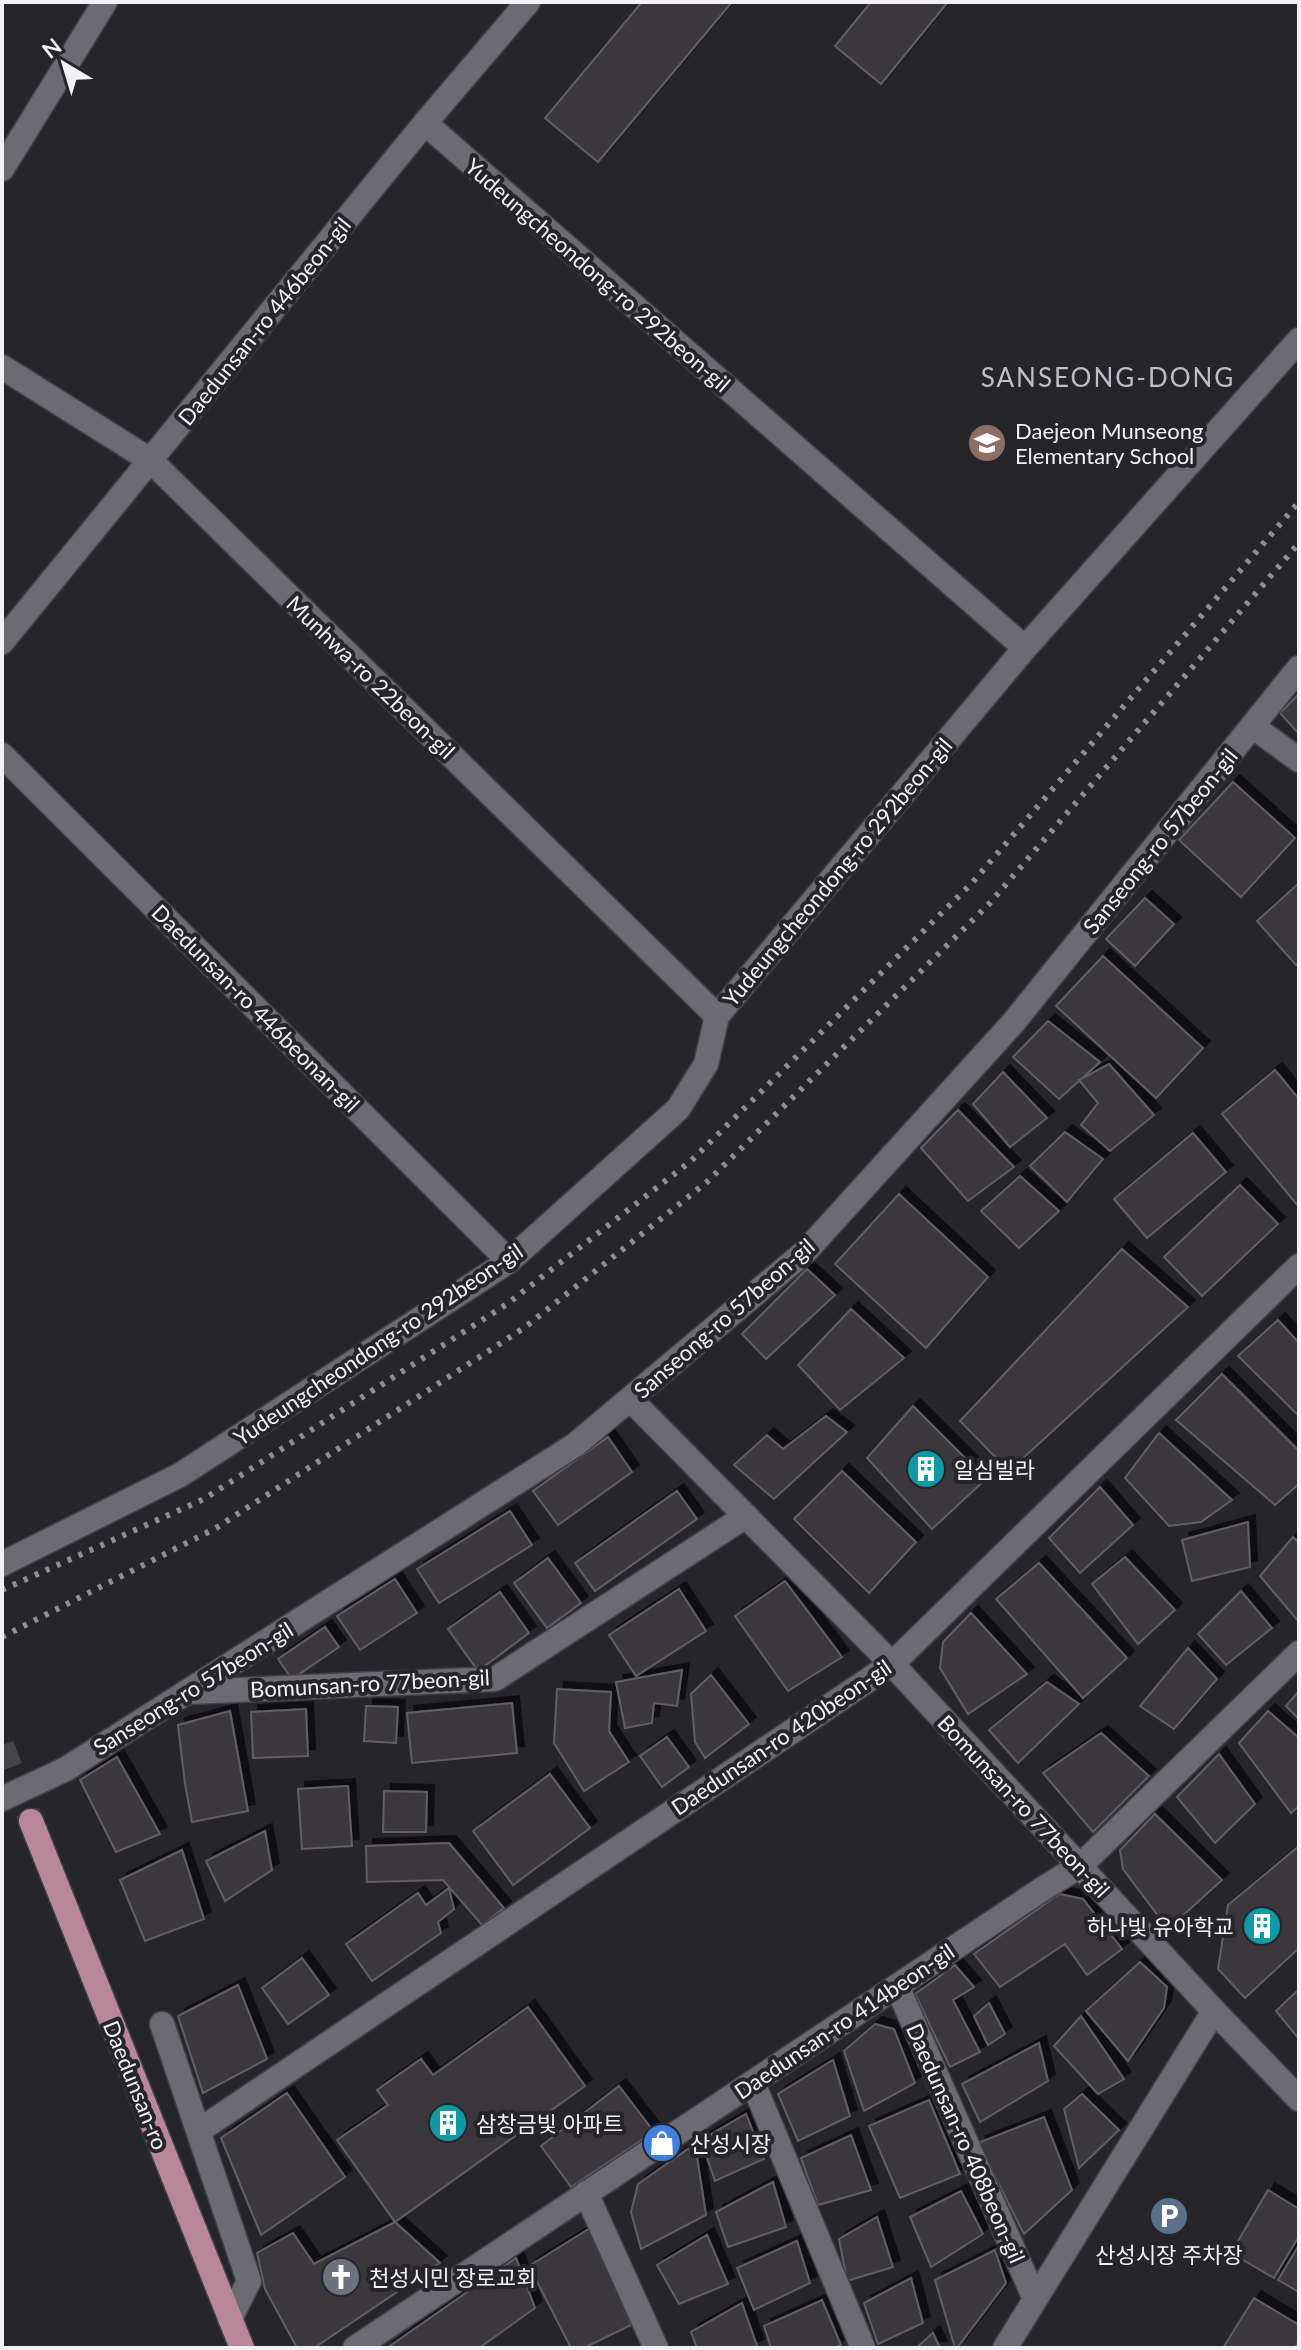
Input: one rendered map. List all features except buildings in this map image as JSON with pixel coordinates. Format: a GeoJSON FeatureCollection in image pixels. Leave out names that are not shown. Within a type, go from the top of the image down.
{"type":"FeatureCollection","features":[{"type":"Feature","properties":{"kind":"main road","name":"Daedunsan-ro"},"geometry":{"type":"LineString","coordinates":[[31,1821],[242,2348]]}},
{"type":"Feature","properties":{"kind":"street"},"geometry":{"type":"LineString","coordinates":[[2,169],[105,2]]}},
{"type":"Feature","properties":{"kind":"street","name":"Daedunsan-ro 446beon-gil"},"geometry":{"type":"LineString","coordinates":[[2,642],[425,123],[528,2]]}},
{"type":"Feature","properties":{"kind":"street","name":"Yudeungcheondong-ro 292beon-gil"},"geometry":{"type":"LineString","coordinates":[[425,123],[1025,648]]}},
{"type":"Feature","properties":{"kind":"street","name":"Yudeungcheondong-ro 292beon-gil"},"geometry":{"type":"LineString","coordinates":[[2,1564],[180,1475],[509,1261],[678,1109],[706,1064],[717,1016],[1025,648],[1299,340]]}},
{"type":"Feature","properties":{"kind":"street","name":"Munhwa-ro 22beon-gil"},"geometry":{"type":"LineString","coordinates":[[2,367],[150,460],[717,1016]]}},
{"type":"Feature","properties":{"kind":"street","name":"Sanseong-ro 57beon-gil"},"geometry":{"type":"LineString","coordinates":[[2,1799],[66,1769],[575,1445],[806,1251],[1013,1023],[1299,668]]}},
{"type":"Feature","properties":{"kind":"street"},"geometry":{"type":"LineString","coordinates":[[1252,726],[1299,760]]}},
{"type":"Feature","properties":{"kind":"street","name":"Daedunsan-ro 446beonan-gil"},"geometry":{"type":"LineString","coordinates":[[2,755],[509,1261]]}},
{"type":"Feature","properties":{"kind":"street","name":"Daedunsan-ro 420beon-gil"},"geometry":{"type":"LineString","coordinates":[[200,2130],[892,1664],[1299,1266]]}},
{"type":"Feature","properties":{"kind":"street","name":"Bomunsan-ro 77beon-gil"},"geometry":{"type":"LineString","coordinates":[[630,1399],[892,1664],[1299,2099]]}},
{"type":"Feature","properties":{"kind":"street","name":"Bomunsan-ro 77beon-gil"},"geometry":{"type":"LineString","coordinates":[[186,1693],[495,1679],[746,1516]]}},
{"type":"Feature","properties":{"kind":"street","name":"Daedunsan-ro 414beon-gil"},"geometry":{"type":"LineString","coordinates":[[355,2348],[1080,1866],[1299,1653]]}},
{"type":"Feature","properties":{"kind":"street","name":"Daedunsan-ro 408beon-gil"},"geometry":{"type":"LineString","coordinates":[[897,1986],[1035,2299]]}},
{"type":"Feature","properties":{"kind":"street","name":"Daedunsan-ro 408beon-gil"},"geometry":{"type":"LineString","coordinates":[[1005,2348],[1214,2011]]}},
{"type":"Feature","properties":{"kind":"street"},"geometry":{"type":"LineString","coordinates":[[162,2024],[249,2281],[230,2319]]}},
{"type":"Feature","properties":{"kind":"street"},"geometry":{"type":"LineString","coordinates":[[753,2083],[863,2348]]}},
{"type":"Feature","properties":{"kind":"street"},"geometry":{"type":"LineString","coordinates":[[586,2193],[656,2348]]}},
{"type":"Feature","properties":{"kind":"tunnel"},"geometry":{"type":"LineString","coordinates":[[2,1745],[31,1821]]}},
{"type":"Feature","properties":{"kind":"railway"},"geometry":{"type":"LineString","coordinates":[[2,1590],[204,1499],[507,1304],[691,1161],[972,883],[1299,502]]}},
{"type":"Feature","properties":{"kind":"railway"},"geometry":{"type":"LineString","coordinates":[[2,1637],[216,1528],[524,1328],[707,1182],[989,904],[1299,543]]}},
{"type":"Feature","properties":{"kind":"place","name":"Daejeon Munseong Elementary School"},"geometry":{"type":"Point","coordinates":[987,443]}},
{"type":"Feature","properties":{"kind":"place","name":"일심빌라"},"geometry":{"type":"Point","coordinates":[926,1469]}},
{"type":"Feature","properties":{"kind":"place","name":"하나빛 유아학교"},"geometry":{"type":"Point","coordinates":[1262,1926]}},
{"type":"Feature","properties":{"kind":"place","name":"삼창금빛 아파트"},"geometry":{"type":"Point","coordinates":[448,2123]}},
{"type":"Feature","properties":{"kind":"place","name":"산성시장"},"geometry":{"type":"Point","coordinates":[662,2143]}},
{"type":"Feature","properties":{"kind":"place","name":"산성시장 주차장"},"geometry":{"type":"Point","coordinates":[1169,2216]}},
{"type":"Feature","properties":{"kind":"place","name":"천성시민 장로교회"},"geometry":{"type":"Point","coordinates":[341,2277]}},
{"type":"Feature","properties":{"kind":"district","name":"SANSEONG-DONG"},"geometry":{"type":"Point","coordinates":[1108,377]}}]}
